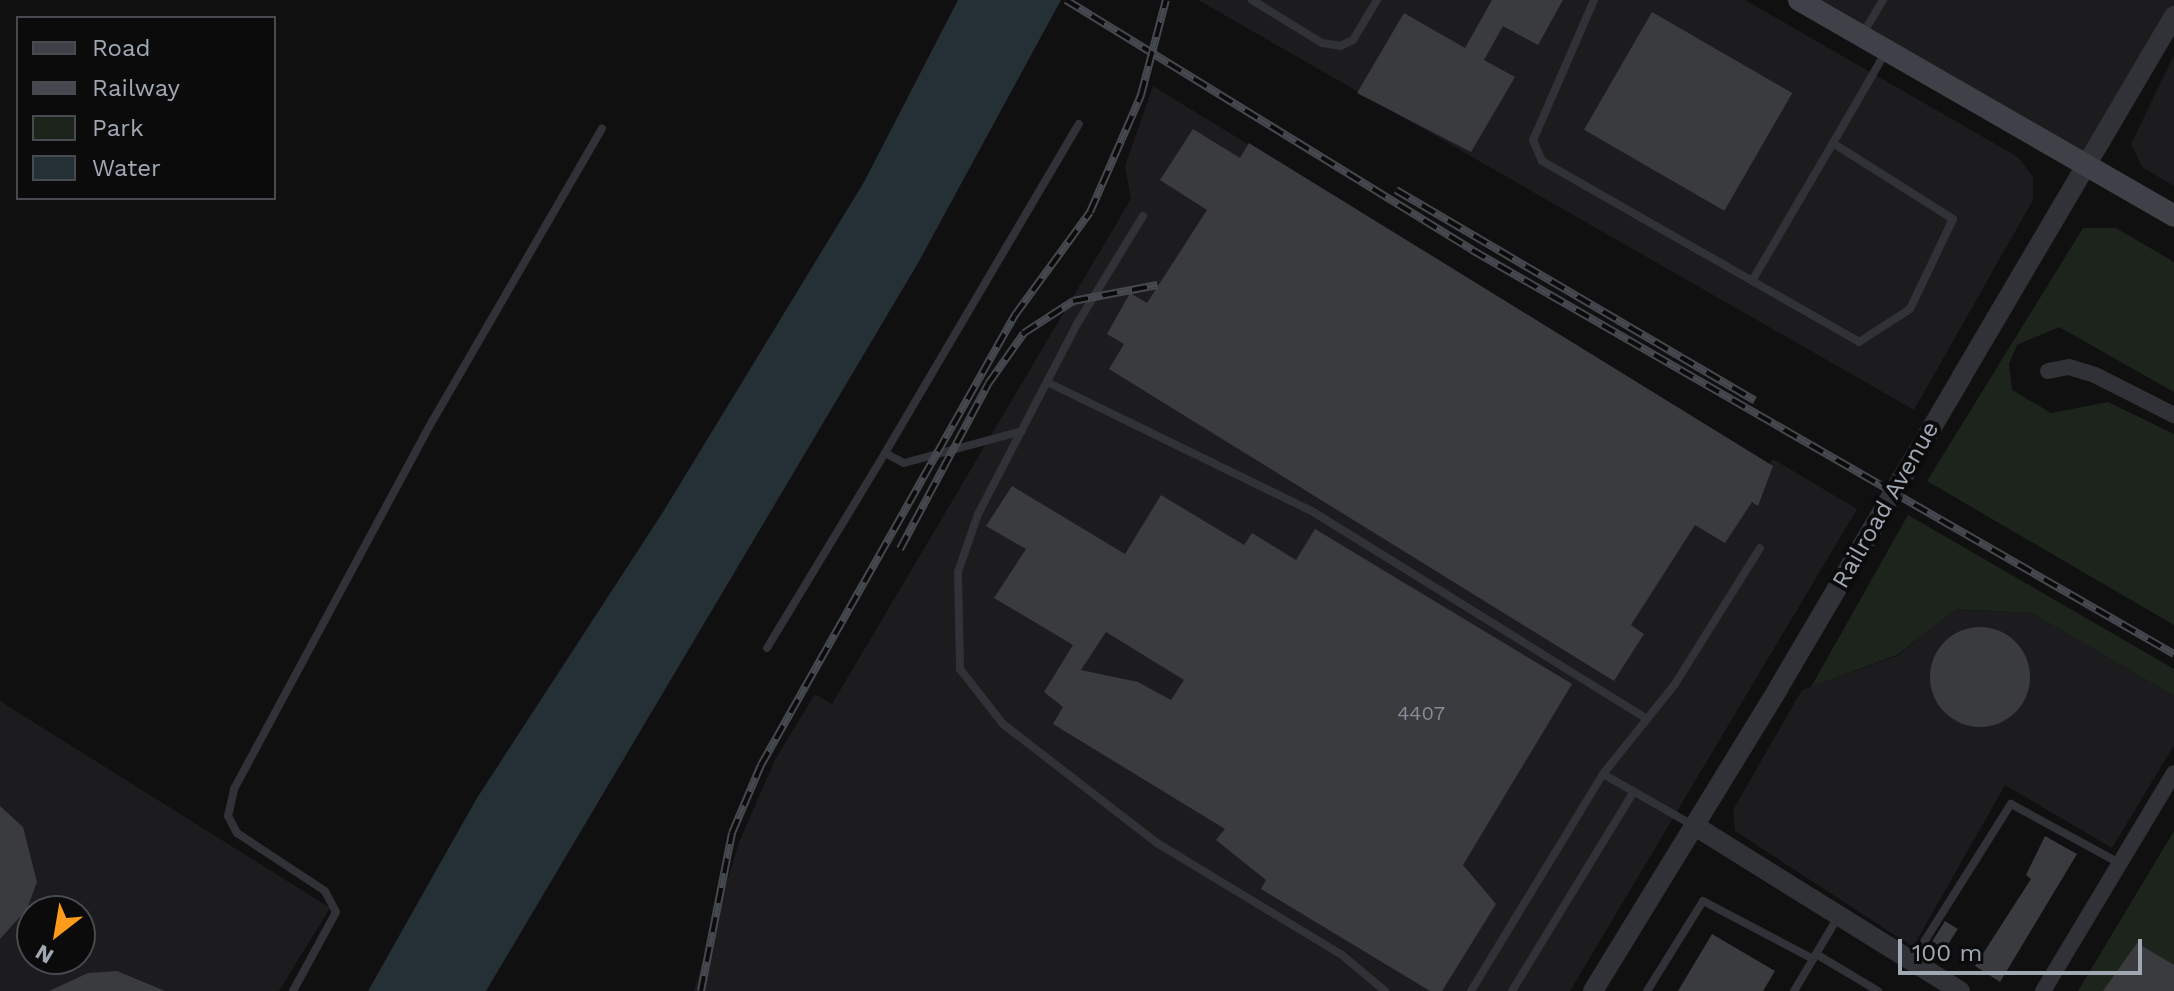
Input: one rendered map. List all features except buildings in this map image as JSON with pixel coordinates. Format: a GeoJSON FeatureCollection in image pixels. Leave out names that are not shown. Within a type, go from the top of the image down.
{"type":"FeatureCollection","features":[{"type":"Feature","properties":{"kind":"main road"},"geometry":{"type":"LineString","coordinates":[[1799,0],[2174,216]]}},
{"type":"Feature","properties":{"kind":"street","name":"Railroad Avenue"},"geometry":{"type":"LineString","coordinates":[[1593,991],[1779,687],[2086,165],[2168,40],[2174,16]]}},
{"type":"Feature","properties":{"kind":"street"},"geometry":{"type":"LineString","coordinates":[[2048,371],[2095,375],[2174,415]]}},
{"type":"Feature","properties":{"kind":"street"},"geometry":{"type":"LineString","coordinates":[[2043,991],[2174,773]]}},
{"type":"Feature","properties":{"kind":"street"},"geometry":{"type":"LineString","coordinates":[[1695,826],[1960,991]]}},
{"type":"Feature","properties":{"kind":"lane"},"geometry":{"type":"LineString","coordinates":[[1252,0],[1322,43],[1340,46],[1353,40],[1377,0]]}},
{"type":"Feature","properties":{"kind":"lane"},"geometry":{"type":"LineString","coordinates":[[1594,0],[1533,140],[1542,161],[1859,342],[1910,309],[1953,234],[1953,219],[1833,143]]}},
{"type":"Feature","properties":{"kind":"lane"},"geometry":{"type":"LineString","coordinates":[[1861,36],[1883,0]]}},
{"type":"Feature","properties":{"kind":"lane"},"geometry":{"type":"LineString","coordinates":[[1752,281],[1887,50]]}},
{"type":"Feature","properties":{"kind":"lane"},"geometry":{"type":"LineString","coordinates":[[767,648],[1079,124]]}},
{"type":"Feature","properties":{"kind":"lane"},"geometry":{"type":"LineString","coordinates":[[293,991],[336,912],[325,891],[237,833],[228,816],[234,789],[433,420],[602,129]]}},
{"type":"Feature","properties":{"kind":"lane"},"geometry":{"type":"LineString","coordinates":[[1143,216],[1047,382],[958,572],[960,669],[1003,724],[1145,835],[1342,955],[1385,991]]}},
{"type":"Feature","properties":{"kind":"lane"},"geometry":{"type":"LineString","coordinates":[[1047,382],[1315,513],[1647,719]]}},
{"type":"Feature","properties":{"kind":"lane"},"geometry":{"type":"LineString","coordinates":[[885,453],[904,463],[1022,431]]}},
{"type":"Feature","properties":{"kind":"lane"},"geometry":{"type":"LineString","coordinates":[[1471,991],[1603,774],[1647,719],[1760,548]]}},
{"type":"Feature","properties":{"kind":"lane"},"geometry":{"type":"LineString","coordinates":[[1603,774],[1695,826]]}},
{"type":"Feature","properties":{"kind":"lane"},"geometry":{"type":"LineString","coordinates":[[1512,991],[1633,793]]}},
{"type":"Feature","properties":{"kind":"lane"},"geometry":{"type":"LineString","coordinates":[[1912,961],[2011,804],[2119,863]]}},
{"type":"Feature","properties":{"kind":"lane"},"geometry":{"type":"LineString","coordinates":[[1647,991],[1694,910],[1714,901],[1878,991]]}},
{"type":"Feature","properties":{"kind":"lane"},"geometry":{"type":"LineString","coordinates":[[1794,991],[1839,916]]}},
{"type":"Feature","properties":{"kind":"shaded area"},"geometry":{"type":"Polygon","coordinates":[[[1198,0],[1745,0],[2018,157],[2033,177],[2033,200],[1914,410],[1198,0]]]}},
{"type":"Feature","properties":{"kind":"shaded area"},"geometry":{"type":"Polygon","coordinates":[[[1799,0],[2174,0],[2174,16],[2086,165],[1799,0]]]}},
{"type":"Feature","properties":{"kind":"shaded area"},"geometry":{"type":"Polygon","coordinates":[[[2174,55],[2174,186],[2142,167],[2131,144],[2174,55]]]}},
{"type":"Feature","properties":{"kind":"shaded area"},"geometry":{"type":"Polygon","coordinates":[[[1153,86],[1769,464],[1773,459],[1857,509],[1570,991],[694,991],[739,842],[775,760],[815,694],[832,704],[1131,199],[1125,166],[1153,86]]]}},
{"type":"Feature","properties":{"kind":"shaded area"},"geometry":{"type":"Polygon","coordinates":[[[1955,609],[2032,613],[2174,696],[2174,745],[2112,848],[2005,785],[1913,947],[1735,831],[1733,810],[1802,690],[1897,656],[1955,609]]]}},
{"type":"Feature","properties":{"kind":"shaded area"},"geometry":{"type":"Polygon","coordinates":[[[0,701],[330,908],[279,991],[0,991],[0,701]]]}},
{"type":"Feature","properties":{"kind":"green space"},"geometry":{"type":"Polygon","coordinates":[[[2083,228],[2116,228],[2174,262],[2174,392],[2059,327],[2017,345],[2009,364],[2012,390],[2051,413],[2108,402],[2174,434],[2174,625],[1927,481],[2083,228]]]}},
{"type":"Feature","properties":{"kind":"green space"},"geometry":{"type":"Polygon","coordinates":[[[1908,515],[2174,669],[2174,696],[2032,613],[1956,609],[1897,655],[1811,687],[1908,515]]]}},
{"type":"Feature","properties":{"kind":"green space"},"geometry":{"type":"Polygon","coordinates":[[[2174,831],[2174,991],[2078,991],[2174,831]]]}},
{"type":"Feature","properties":{"kind":"water"},"geometry":{"type":"Polygon","coordinates":[[[958,0],[1061,0],[918,263],[486,991],[368,991],[477,798],[663,512],[864,182],[958,0]]]}},
{"type":"Feature","properties":{"kind":"railway"},"geometry":{"type":"LineString","coordinates":[[1066,0],[1472,250],[2174,654]]}},
{"type":"Feature","properties":{"kind":"railway"},"geometry":{"type":"LineString","coordinates":[[701,991],[732,833],[761,765],[1015,315],[1090,212],[1141,95],[1166,0]]}},
{"type":"Feature","properties":{"kind":"railway"},"geometry":{"type":"LineString","coordinates":[[1396,190],[1755,401]]}},
{"type":"Feature","properties":{"kind":"railway"},"geometry":{"type":"LineString","coordinates":[[900,549],[988,384],[1024,333],[1073,301],[1158,285]]}}]}
